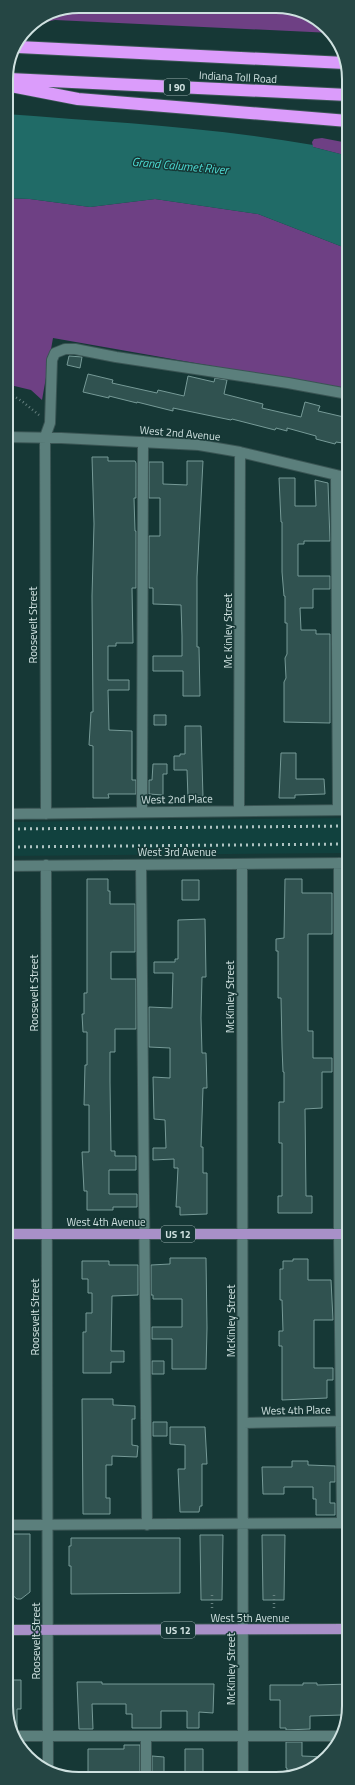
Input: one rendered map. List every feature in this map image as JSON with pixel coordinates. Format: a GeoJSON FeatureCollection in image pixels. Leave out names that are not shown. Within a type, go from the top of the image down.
{"type":"FeatureCollection","features":[{"type":"Feature","properties":{"kind":"highway","name":"Indiana Toll Road"},"geometry":{"type":"LineString","coordinates":[[22,47],[340,63]]}},
{"type":"Feature","properties":{"kind":"highway","name":"Indiana Toll Road"},"geometry":{"type":"LineString","coordinates":[[13,79],[342,95]]}},
{"type":"Feature","properties":{"kind":"highway"},"geometry":{"type":"LineString","coordinates":[[13,86],[78,99],[342,121]]}},
{"type":"Feature","properties":{"kind":"main road","name":"West 4th Avenue"},"geometry":{"type":"LineString","coordinates":[[13,1234],[342,1234]]}},
{"type":"Feature","properties":{"kind":"main road","name":"West 5th Avenue"},"geometry":{"type":"LineString","coordinates":[[13,1630],[342,1629]]}},
{"type":"Feature","properties":{"kind":"street","name":"Roosevelt Street"},"geometry":{"type":"LineString","coordinates":[[46,814],[45,437],[50,423],[52,360],[55,353],[66,349],[288,383],[342,393]]}},
{"type":"Feature","properties":{"kind":"street","name":"West 2nd Avenue"},"geometry":{"type":"LineString","coordinates":[[13,437],[45,437],[199,445],[240,452],[342,476]]}},
{"type":"Feature","properties":{"kind":"street"},"geometry":{"type":"LineString","coordinates":[[142,811],[143,442]]}},
{"type":"Feature","properties":{"kind":"street","name":"Mc Kinley Street"},"geometry":{"type":"LineString","coordinates":[[239,810],[240,452]]}},
{"type":"Feature","properties":{"kind":"street"},"geometry":{"type":"LineString","coordinates":[[336,475],[342,726]]}},
{"type":"Feature","properties":{"kind":"street","name":"West 2nd Place"},"geometry":{"type":"LineString","coordinates":[[13,814],[142,811],[342,810]]}},
{"type":"Feature","properties":{"kind":"street","name":"West 3rd Avenue"},"geometry":{"type":"LineString","coordinates":[[13,866],[342,863]]}},
{"type":"Feature","properties":{"kind":"street"},"geometry":{"type":"LineString","coordinates":[[141,864],[147,1525]]}},
{"type":"Feature","properties":{"kind":"street","name":"McKinley Street"},"geometry":{"type":"LineString","coordinates":[[242,864],[244,1772]]}},
{"type":"Feature","properties":{"kind":"street","name":"Roosevelt Street"},"geometry":{"type":"LineString","coordinates":[[46,865],[48,1764]]}},
{"type":"Feature","properties":{"kind":"street","name":"West 4th Place"},"geometry":{"type":"LineString","coordinates":[[243,1422],[342,1421]]}},
{"type":"Feature","properties":{"kind":"street"},"geometry":{"type":"LineString","coordinates":[[13,1525],[342,1523]]}},
{"type":"Feature","properties":{"kind":"street"},"geometry":{"type":"LineString","coordinates":[[20,1736],[334,1736]]}},
{"type":"Feature","properties":{"kind":"street"},"geometry":{"type":"LineString","coordinates":[[146,1736],[146,1772]]}},
{"type":"Feature","properties":{"kind":"path"},"geometry":{"type":"LineString","coordinates":[[13,396],[41,417]]}},
{"type":"Feature","properties":{"kind":"path"},"geometry":{"type":"LineString","coordinates":[[212,1595],[212,1611]]}},
{"type":"Feature","properties":{"kind":"path"},"geometry":{"type":"LineString","coordinates":[[274,1595],[274,1611]]}},
{"type":"Feature","properties":{"kind":"shaded area"},"geometry":{"type":"Polygon","coordinates":[[[79,13],[276,13],[297,16],[309,22],[323,33],[55,20],[46,22],[58,16],[79,13]]]}},
{"type":"Feature","properties":{"kind":"shaded area"},"geometry":{"type":"Polygon","coordinates":[[[322,138],[342,142],[342,154],[313,147],[312,142],[314,139],[322,138]]]}},
{"type":"Feature","properties":{"kind":"shaded area"},"geometry":{"type":"Polygon","coordinates":[[[13,198],[30,199],[90,207],[155,199],[258,214],[342,247],[342,389],[53,338],[42,400],[31,390],[13,386],[13,198]]]}},
{"type":"Feature","properties":{"kind":"shaded area"},"geometry":{"type":"Polygon","coordinates":[[[342,818],[342,853],[13,856],[13,822],[342,818]]]}},
{"type":"Feature","properties":{"kind":"water","name":"Grand Calumet River"},"geometry":{"type":"Polygon","coordinates":[[[13,115],[198,129],[275,139],[313,145],[313,147],[342,154],[342,247],[258,214],[155,199],[90,207],[30,199],[13,198],[13,115]]]}},
{"type":"Feature","properties":{"kind":"building"},"geometry":{"type":"Polygon","coordinates":[[[69,356],[82,357],[80,368],[67,365],[69,356]]]}},
{"type":"Feature","properties":{"kind":"building"},"geometry":{"type":"Polygon","coordinates":[[[88,374],[113,380],[112,383],[157,393],[158,390],[184,396],[188,376],[214,382],[215,378],[227,380],[224,394],[263,404],[262,408],[301,417],[305,402],[320,406],[318,411],[342,417],[342,443],[336,442],[335,444],[316,439],[316,436],[287,428],[287,431],[276,428],[275,430],[232,419],[173,408],[173,411],[109,396],[109,398],[83,392],[88,374]]]}},
{"type":"Feature","properties":{"kind":"building"},"geometry":{"type":"Polygon","coordinates":[[[92,457],[108,457],[108,461],[135,461],[136,463],[136,498],[134,498],[136,531],[136,588],[132,588],[133,643],[116,643],[116,646],[108,646],[108,680],[129,680],[129,690],[108,690],[109,730],[132,731],[132,780],[136,780],[136,794],[108,794],[109,798],[93,798],[93,746],[89,745],[91,712],[93,712],[92,596],[94,524],[92,457]]]}},
{"type":"Feature","properties":{"kind":"building"},"geometry":{"type":"Polygon","coordinates":[[[187,461],[203,461],[197,577],[197,647],[199,647],[200,696],[183,696],[183,671],[153,671],[153,656],[182,656],[182,636],[181,605],[153,604],[153,588],[149,588],[149,536],[160,536],[160,498],[149,498],[149,462],[163,462],[163,484],[187,485],[187,461]]]}},
{"type":"Feature","properties":{"kind":"building"},"geometry":{"type":"Polygon","coordinates":[[[279,478],[295,478],[295,506],[316,506],[315,480],[328,483],[330,541],[304,541],[304,544],[298,544],[298,576],[330,576],[330,589],[313,589],[313,608],[300,608],[301,630],[316,630],[316,634],[330,634],[330,723],[284,722],[284,682],[286,678],[285,658],[287,654],[287,623],[285,623],[285,596],[282,572],[282,522],[279,478]]]}},
{"type":"Feature","properties":{"kind":"building"},"geometry":{"type":"Polygon","coordinates":[[[154,715],[166,715],[166,725],[154,725],[154,715]]]}},
{"type":"Feature","properties":{"kind":"building"},"geometry":{"type":"Polygon","coordinates":[[[185,726],[201,726],[203,798],[188,798],[187,770],[174,770],[174,756],[185,754],[185,726]]]}},
{"type":"Feature","properties":{"kind":"building"},"geometry":{"type":"Polygon","coordinates":[[[281,753],[296,753],[296,779],[324,779],[325,794],[295,795],[295,798],[279,798],[281,753]]]}},
{"type":"Feature","properties":{"kind":"building"},"geometry":{"type":"Polygon","coordinates":[[[153,764],[167,764],[167,774],[163,774],[163,795],[149,794],[149,780],[152,780],[153,764]]]}},
{"type":"Feature","properties":{"kind":"building"},"geometry":{"type":"Polygon","coordinates":[[[87,879],[108,879],[110,904],[135,904],[135,952],[111,952],[111,979],[136,979],[136,1029],[115,1029],[115,1052],[110,1052],[110,1082],[111,1151],[115,1151],[115,1156],[136,1156],[136,1170],[109,1170],[109,1194],[137,1194],[137,1207],[113,1207],[113,1210],[87,1210],[87,1191],[84,1191],[82,1152],[89,1152],[89,1105],[84,1105],[85,1065],[87,1065],[87,1032],[83,1032],[82,1014],[84,1014],[84,993],[87,993],[87,879]]]}},
{"type":"Feature","properties":{"kind":"building"},"geometry":{"type":"Polygon","coordinates":[[[285,879],[302,879],[302,893],[332,893],[332,934],[308,934],[308,1031],[313,1031],[313,1058],[332,1058],[332,1072],[322,1072],[322,1108],[305,1109],[306,1196],[312,1196],[312,1213],[278,1213],[278,1196],[282,1196],[282,1143],[279,1143],[279,1102],[284,1102],[284,1072],[281,998],[278,998],[278,951],[276,951],[276,939],[284,938],[285,879]]]}},
{"type":"Feature","properties":{"kind":"building"},"geometry":{"type":"Polygon","coordinates":[[[182,880],[199,880],[199,900],[182,900],[182,880]]]}},
{"type":"Feature","properties":{"kind":"building"},"geometry":{"type":"Polygon","coordinates":[[[205,919],[206,977],[202,977],[201,1018],[202,1053],[206,1053],[207,1088],[203,1088],[201,1147],[203,1147],[203,1173],[207,1173],[207,1214],[180,1215],[180,1207],[176,1207],[178,1168],[174,1168],[174,1159],[153,1160],[153,1148],[166,1148],[165,1120],[154,1119],[153,1077],[170,1078],[170,1048],[149,1047],[149,1007],[172,1008],[173,973],[154,973],[154,962],[175,962],[175,959],[178,959],[178,920],[205,919]]]}},
{"type":"Feature","properties":{"kind":"building"},"geometry":{"type":"Polygon","coordinates":[[[170,1258],[206,1258],[206,1369],[172,1369],[172,1339],[152,1339],[152,1327],[182,1327],[182,1299],[153,1299],[153,1295],[151,1295],[151,1265],[170,1264],[170,1258]]]}},
{"type":"Feature","properties":{"kind":"building"},"geometry":{"type":"Polygon","coordinates":[[[293,1259],[308,1259],[308,1280],[331,1280],[333,1320],[314,1320],[314,1368],[333,1368],[333,1380],[327,1380],[327,1398],[282,1400],[282,1346],[279,1346],[279,1331],[283,1331],[282,1300],[280,1300],[280,1269],[283,1269],[283,1261],[293,1261],[293,1259]]]}},
{"type":"Feature","properties":{"kind":"building"},"geometry":{"type":"Polygon","coordinates":[[[82,1261],[109,1261],[109,1265],[138,1265],[138,1295],[112,1296],[111,1351],[124,1351],[124,1362],[111,1362],[111,1373],[83,1373],[83,1332],[86,1332],[86,1313],[92,1313],[92,1293],[88,1293],[88,1279],[82,1279],[82,1261]]]}},
{"type":"Feature","properties":{"kind":"building"},"geometry":{"type":"Polygon","coordinates":[[[152,1361],[164,1361],[164,1374],[152,1374],[152,1361]]]}},
{"type":"Feature","properties":{"kind":"building"},"geometry":{"type":"Polygon","coordinates":[[[82,1399],[113,1399],[113,1405],[135,1406],[135,1419],[132,1419],[132,1445],[138,1446],[137,1457],[112,1456],[112,1465],[106,1465],[106,1498],[110,1498],[110,1514],[83,1514],[82,1399]]]}},
{"type":"Feature","properties":{"kind":"building"},"geometry":{"type":"Polygon","coordinates":[[[153,1422],[167,1422],[167,1436],[153,1436],[153,1422]]]}},
{"type":"Feature","properties":{"kind":"building"},"geometry":{"type":"Polygon","coordinates":[[[170,1427],[205,1427],[207,1464],[202,1464],[202,1506],[200,1506],[199,1512],[180,1512],[178,1469],[185,1469],[185,1445],[170,1444],[170,1427]]]}},
{"type":"Feature","properties":{"kind":"building"},"geometry":{"type":"Polygon","coordinates":[[[292,1461],[308,1461],[308,1465],[335,1466],[335,1482],[330,1482],[330,1503],[335,1503],[335,1515],[316,1515],[316,1499],[313,1499],[313,1487],[284,1487],[284,1494],[263,1494],[262,1467],[292,1467],[292,1461]]]}},
{"type":"Feature","properties":{"kind":"building"},"geometry":{"type":"Polygon","coordinates":[[[13,1534],[30,1534],[30,1592],[21,1599],[17,1599],[13,1596],[13,1534]]]}},
{"type":"Feature","properties":{"kind":"building"},"geometry":{"type":"Polygon","coordinates":[[[200,1535],[223,1535],[222,1600],[201,1600],[200,1535]]]}},
{"type":"Feature","properties":{"kind":"building"},"geometry":{"type":"Polygon","coordinates":[[[262,1535],[285,1535],[284,1600],[263,1600],[262,1535]]]}},
{"type":"Feature","properties":{"kind":"building"},"geometry":{"type":"Polygon","coordinates":[[[71,1538],[180,1538],[180,1593],[71,1594],[69,1546],[71,1546],[71,1538]]]}},
{"type":"Feature","properties":{"kind":"building"},"geometry":{"type":"Polygon","coordinates":[[[13,1680],[21,1680],[21,1709],[17,1709],[17,1728],[13,1706],[13,1680]]]}},
{"type":"Feature","properties":{"kind":"building"},"geometry":{"type":"Polygon","coordinates":[[[77,1682],[102,1682],[102,1684],[214,1684],[213,1713],[199,1712],[199,1728],[187,1728],[187,1711],[161,1711],[161,1728],[132,1728],[132,1714],[126,1714],[126,1704],[92,1704],[93,1729],[79,1729],[77,1682]]]}},
{"type":"Feature","properties":{"kind":"building"},"geometry":{"type":"Polygon","coordinates":[[[303,1683],[317,1683],[317,1685],[342,1684],[341,1715],[310,1716],[310,1729],[286,1730],[286,1728],[280,1728],[280,1700],[270,1700],[270,1685],[303,1685],[303,1683]]]}},
{"type":"Feature","properties":{"kind":"building"},"geometry":{"type":"Polygon","coordinates":[[[286,1742],[302,1742],[302,1756],[318,1757],[297,1769],[287,1771],[286,1742]]]}},
{"type":"Feature","properties":{"kind":"building"},"geometry":{"type":"Polygon","coordinates":[[[124,1745],[140,1745],[140,1772],[88,1772],[88,1749],[124,1749],[124,1745]]]}},
{"type":"Feature","properties":{"kind":"building"},"geometry":{"type":"Polygon","coordinates":[[[185,1749],[203,1749],[203,1772],[185,1772],[185,1749]]]}},
{"type":"Feature","properties":{"kind":"building"},"geometry":{"type":"Polygon","coordinates":[[[152,1756],[164,1757],[164,1772],[152,1772],[152,1756]]]}},
{"type":"Feature","properties":{"kind":"railway"},"geometry":{"type":"LineString","coordinates":[[13,829],[342,826]]}},
{"type":"Feature","properties":{"kind":"railway"},"geometry":{"type":"LineString","coordinates":[[13,847],[342,844]]}}]}
